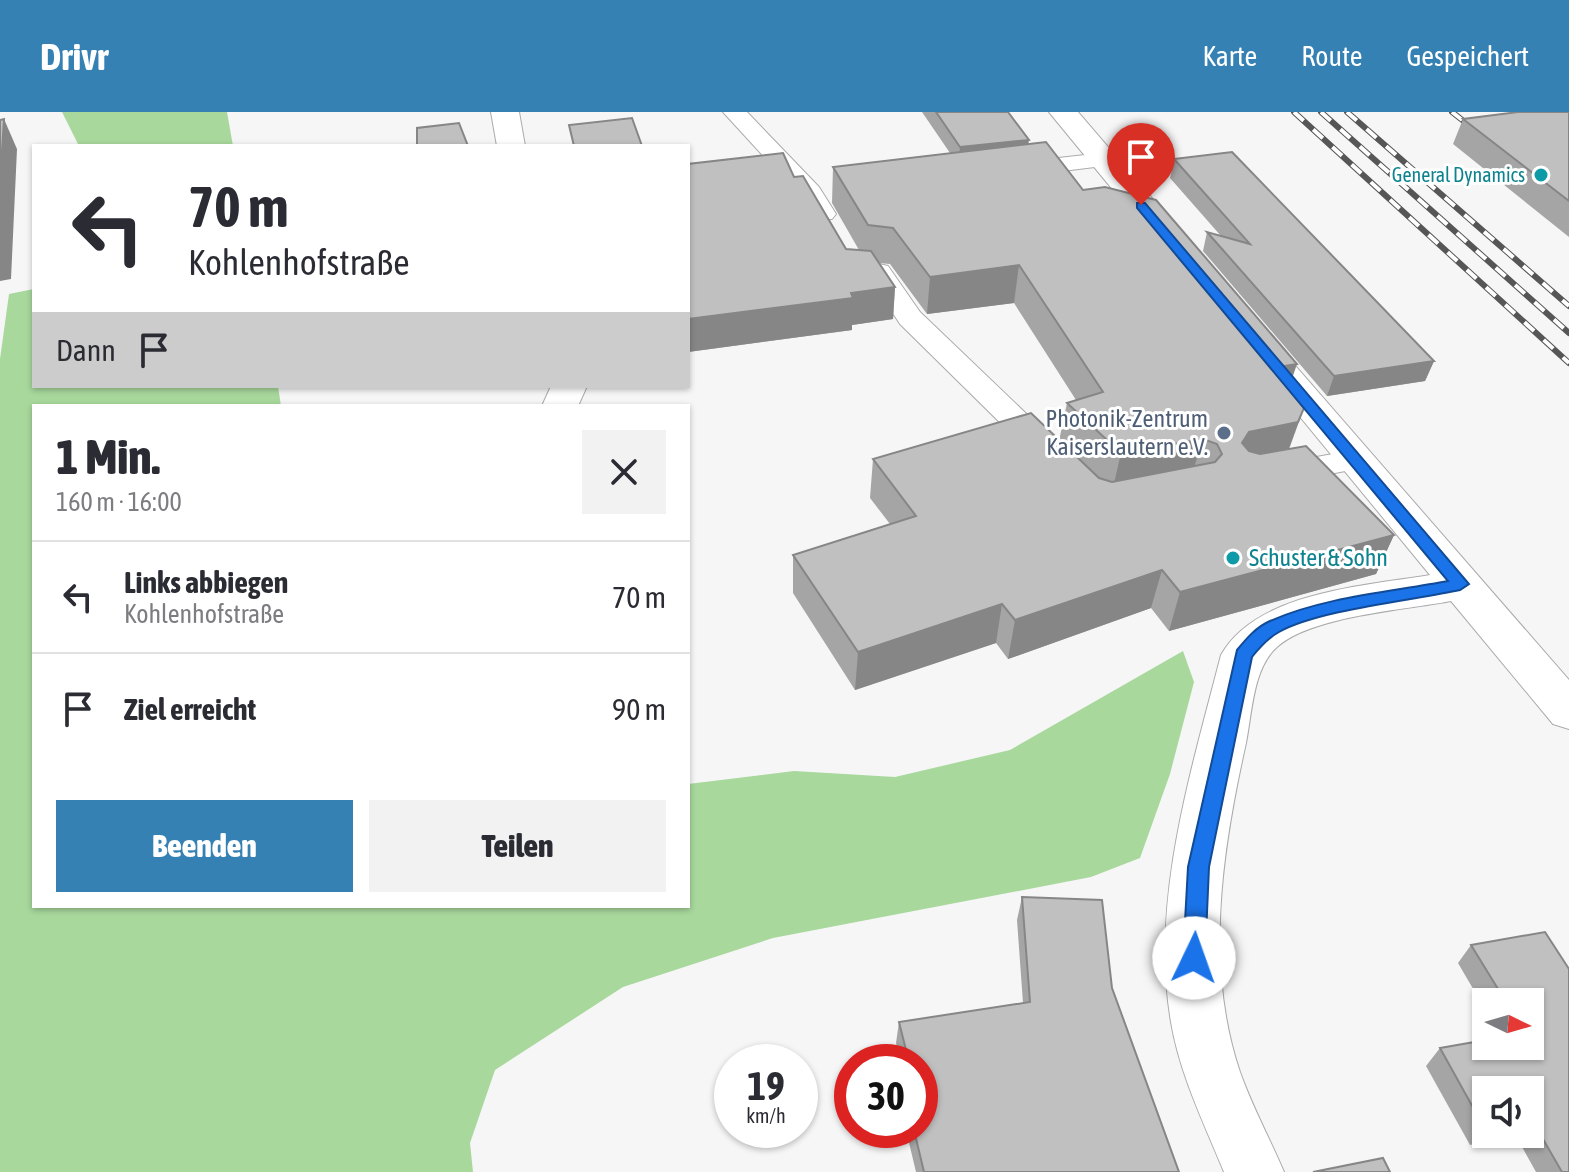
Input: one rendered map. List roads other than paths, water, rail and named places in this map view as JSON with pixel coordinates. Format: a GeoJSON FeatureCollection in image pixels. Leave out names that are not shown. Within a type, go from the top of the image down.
{"type":"FeatureCollection","features":[{"type":"Feature","properties":{"kind":"street"},"geometry":{"type":"LineString","coordinates":[[505,112],[511,144]]}},
{"type":"Feature","properties":{"kind":"street"},"geometry":{"type":"LineString","coordinates":[[1063,112],[1193,266]]}},
{"type":"Feature","properties":{"kind":"street"},"geometry":{"type":"LineString","coordinates":[[1233,314],[1569,711]]}},
{"type":"Feature","properties":{"kind":"street"},"geometry":{"type":"LineString","coordinates":[[1254,1172],[1211,1069],[1196,1003],[1194,958],[1199,867],[1243,655],[1257,639],[1275,626],[1326,611],[1460,584]]}},
{"type":"Feature","properties":{"kind":"lane"},"geometry":{"type":"LineString","coordinates":[[734,112],[810,192],[856,273],[879,272],[910,318],[1064,468]]}},
{"type":"Feature","properties":{"kind":"lane"},"geometry":{"type":"LineString","coordinates":[[991,173],[1103,160]]}},
{"type":"Feature","properties":{"kind":"lane"},"geometry":{"type":"LineString","coordinates":[[810,192],[840,188]]}},
{"type":"Feature","properties":{"kind":"lane"},"geometry":{"type":"LineString","coordinates":[[1248,480],[1355,460]]}},
{"type":"Feature","properties":{"kind":"railway"},"geometry":{"type":"LineString","coordinates":[[1294,112],[1569,363]]}},
{"type":"Feature","properties":{"kind":"railway"},"geometry":{"type":"LineString","coordinates":[[1321,112],[1569,333]]}},
{"type":"Feature","properties":{"kind":"railway"},"geometry":{"type":"LineString","coordinates":[[1347,112],[1569,306]]}},
{"type":"Feature","properties":{"kind":"railway"},"geometry":{"type":"LineString","coordinates":[[1452,112],[1480,134]]}},
{"type":"Feature","properties":{"kind":"place","name":"General Dynamics"},"geometry":{"type":"Point","coordinates":[1541,175]}},
{"type":"Feature","properties":{"kind":"place","name":"Photonik-Zentrum Kaiserslautern e.V."},"geometry":{"type":"Point","coordinates":[1224,433]}},
{"type":"Feature","properties":{"kind":"place","name":"Schuster & Sohn"},"geometry":{"type":"Point","coordinates":[1233,558]}}]}
